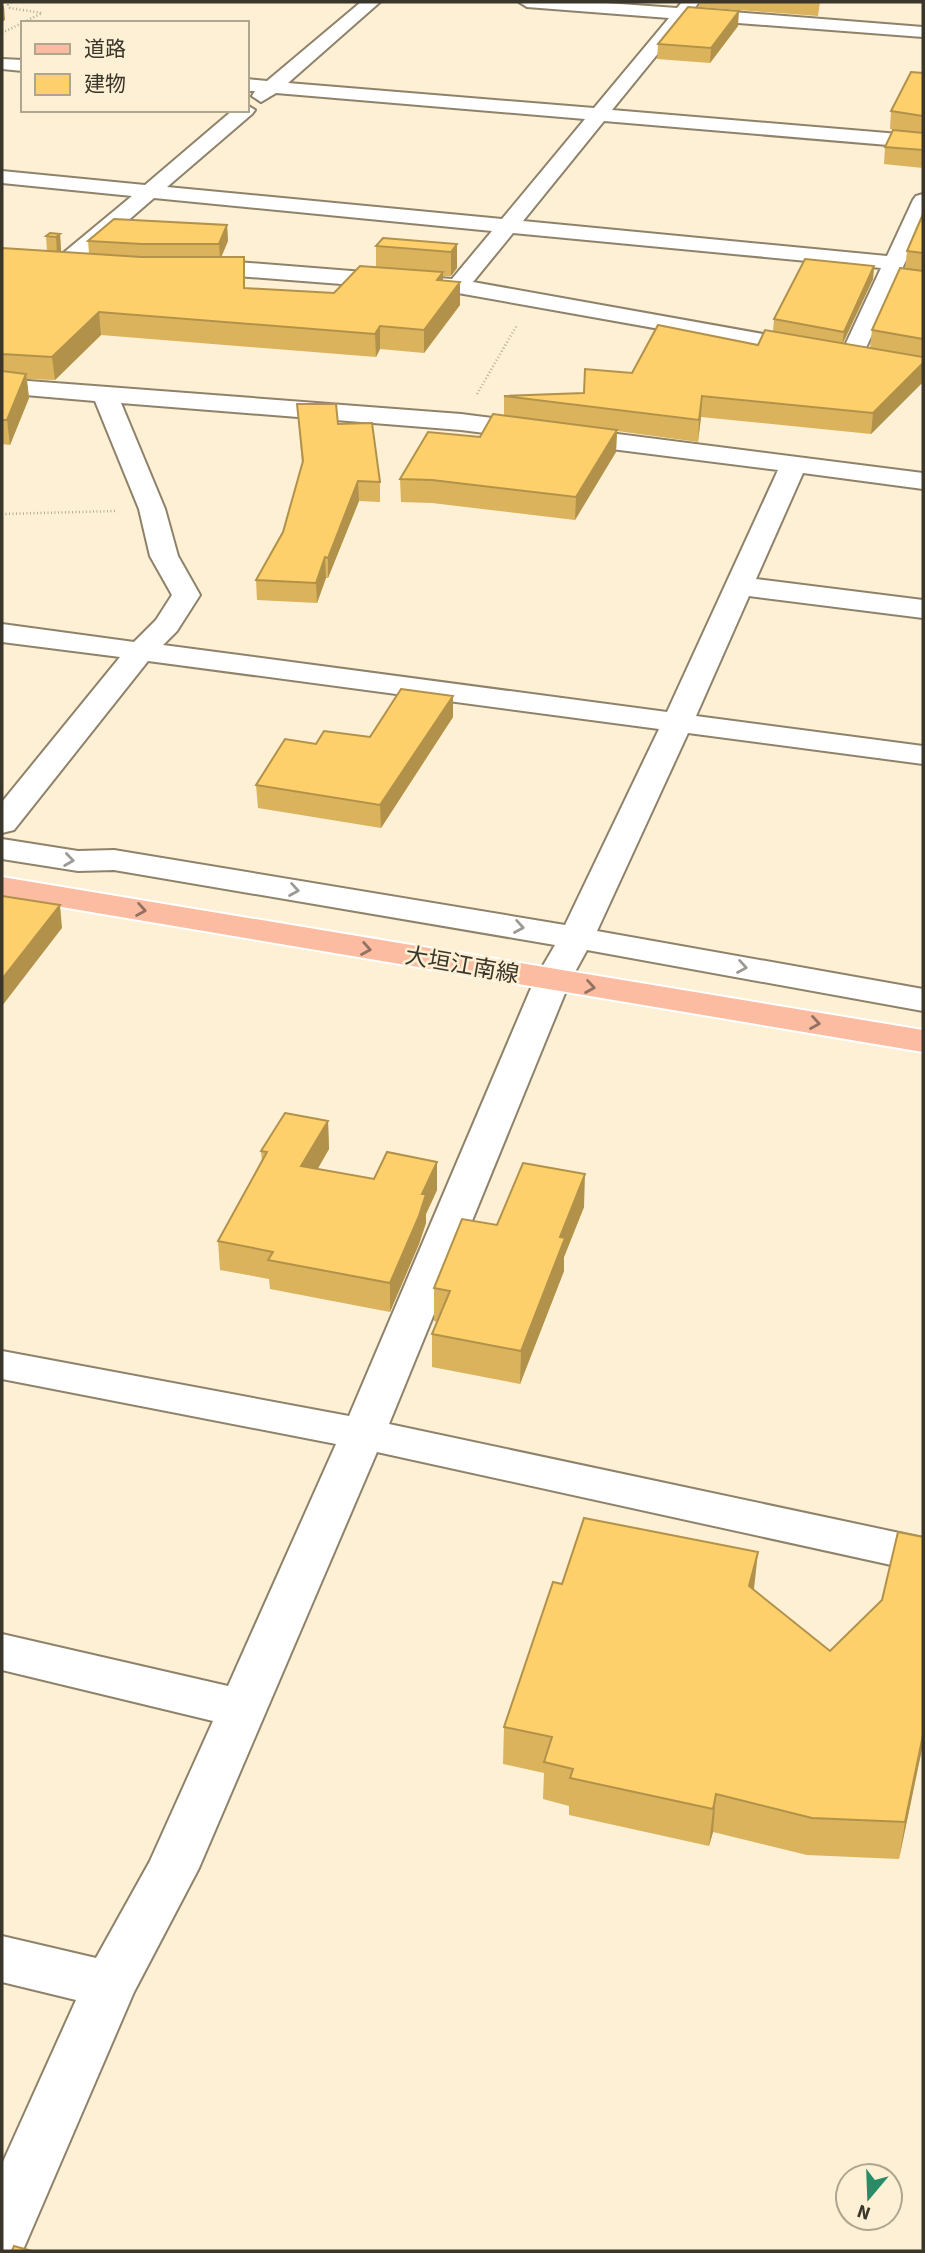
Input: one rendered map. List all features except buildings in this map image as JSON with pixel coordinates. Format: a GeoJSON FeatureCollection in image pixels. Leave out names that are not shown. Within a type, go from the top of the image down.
{"type":"FeatureCollection","features":[{"type":"Feature","properties":{"kind":"main road","name":"大垣江南線"},"geometry":{"type":"LineString","coordinates":[[2,887],[923,1041]]}},
{"type":"Feature","properties":{"kind":"street"},"geometry":{"type":"LineString","coordinates":[[248,108],[371,2]]}},
{"type":"Feature","properties":{"kind":"street"},"geometry":{"type":"LineString","coordinates":[[527,2],[686,8],[923,32]]}},
{"type":"Feature","properties":{"kind":"street"},"geometry":{"type":"LineString","coordinates":[[458,286],[686,8]]}},
{"type":"Feature","properties":{"kind":"street"},"geometry":{"type":"LineString","coordinates":[[2,64],[21,66]]}},
{"type":"Feature","properties":{"kind":"street"},"geometry":{"type":"LineString","coordinates":[[248,85],[923,142]]}},
{"type":"Feature","properties":{"kind":"street"},"geometry":{"type":"LineString","coordinates":[[64,264],[244,112]]}},
{"type":"Feature","properties":{"kind":"street"},"geometry":{"type":"LineString","coordinates":[[2,177],[509,225],[890,270],[911,279]]}},
{"type":"Feature","properties":{"kind":"street"},"geometry":{"type":"LineString","coordinates":[[164,270],[237,269],[458,286],[863,358],[890,270],[923,200]]}},
{"type":"Feature","properties":{"kind":"street"},"geometry":{"type":"LineString","coordinates":[[39,263],[90,266]]}},
{"type":"Feature","properties":{"kind":"street"},"geometry":{"type":"LineString","coordinates":[[2,386],[461,422],[793,467],[923,481]]}},
{"type":"Feature","properties":{"kind":"street"},"geometry":{"type":"LineString","coordinates":[[2,823],[141,651],[167,625],[186,594],[164,556],[152,509],[105,394]]}},
{"type":"Feature","properties":{"kind":"street"},"geometry":{"type":"LineString","coordinates":[[2,2230],[110,1985],[173,1868],[363,1434],[552,981],[577,937],[678,722],[793,467]]}},
{"type":"Feature","properties":{"kind":"street"},"geometry":{"type":"LineString","coordinates":[[741,586],[923,609]]}},
{"type":"Feature","properties":{"kind":"street"},"geometry":{"type":"LineString","coordinates":[[2,633],[923,755]]}},
{"type":"Feature","properties":{"kind":"street"},"geometry":{"type":"LineString","coordinates":[[2,849],[78,861],[114,860],[577,937],[923,1000]]}},
{"type":"Feature","properties":{"kind":"street"},"geometry":{"type":"LineString","coordinates":[[2,1364],[363,1434],[923,1555]]}},
{"type":"Feature","properties":{"kind":"street"},"geometry":{"type":"LineString","coordinates":[[2,1652],[243,1709]]}},
{"type":"Feature","properties":{"kind":"street"},"geometry":{"type":"LineString","coordinates":[[2,1959],[110,1985]]}},
{"type":"Feature","properties":{"kind":"path"},"geometry":{"type":"LineString","coordinates":[[9,6],[12,2]]}},
{"type":"Feature","properties":{"kind":"path"},"geometry":{"type":"LineString","coordinates":[[2,8],[9,6],[42,13],[26,21]]}},
{"type":"Feature","properties":{"kind":"path"},"geometry":{"type":"LineString","coordinates":[[2,33],[21,24]]}},
{"type":"Feature","properties":{"kind":"path"},"geometry":{"type":"LineString","coordinates":[[461,422],[532,299]]}},
{"type":"Feature","properties":{"kind":"path"},"geometry":{"type":"LineString","coordinates":[[2,514],[152,509]]}}]}
